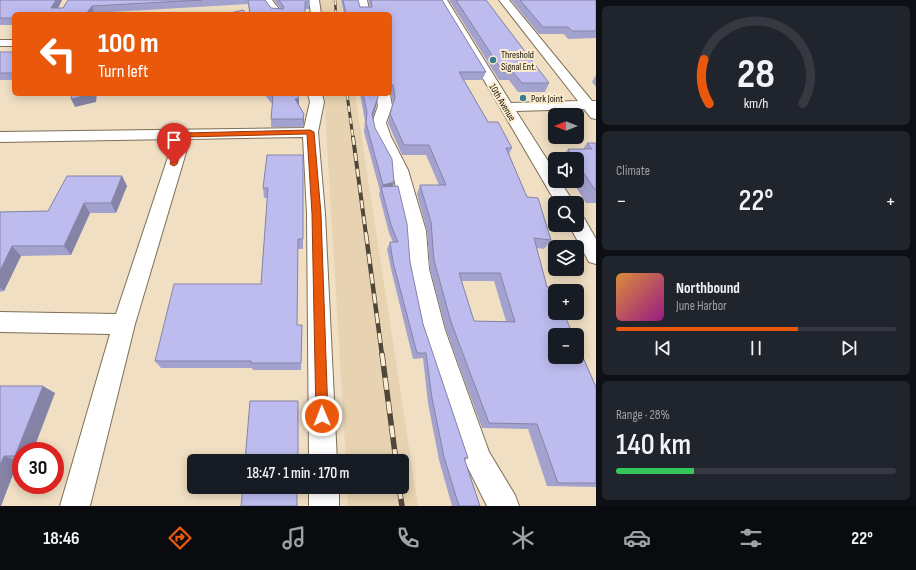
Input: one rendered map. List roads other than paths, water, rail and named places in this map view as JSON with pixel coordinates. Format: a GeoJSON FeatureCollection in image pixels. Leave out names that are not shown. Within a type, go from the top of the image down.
{"type":"FeatureCollection","features":[{"type":"Feature","properties":{"kind":"street"},"geometry":{"type":"LineString","coordinates":[[267,0],[276,12]]}},
{"type":"Feature","properties":{"kind":"street"},"geometry":{"type":"LineString","coordinates":[[314,0],[316,12]]}},
{"type":"Feature","properties":{"kind":"street"},"geometry":{"type":"LineString","coordinates":[[362,0],[365,12]]}},
{"type":"Feature","properties":{"kind":"street","name":"10th Avenue"},"geometry":{"type":"LineString","coordinates":[[442,0],[561,196]]}},
{"type":"Feature","properties":{"kind":"street"},"geometry":{"type":"LineString","coordinates":[[504,0],[593,109]]}},
{"type":"Feature","properties":{"kind":"street"},"geometry":{"type":"LineString","coordinates":[[0,43],[12,43]]}},
{"type":"Feature","properties":{"kind":"street"},"geometry":{"type":"LineString","coordinates":[[316,96],[318,102],[310,132],[316,214],[323,454]]}},
{"type":"Feature","properties":{"kind":"street"},"geometry":{"type":"LineString","coordinates":[[383,96],[385,106],[379,123],[400,170],[416,231],[419,270],[433,330],[478,460],[504,506]]}},
{"type":"Feature","properties":{"kind":"street"},"geometry":{"type":"LineString","coordinates":[[506,107],[593,109]]}},
{"type":"Feature","properties":{"kind":"street"},"geometry":{"type":"LineString","coordinates":[[0,137],[310,132]]}},
{"type":"Feature","properties":{"kind":"street"},"geometry":{"type":"LineString","coordinates":[[75,506],[124,324],[183,135]]}},
{"type":"Feature","properties":{"kind":"street"},"geometry":{"type":"LineString","coordinates":[[584,223],[596,224]]}},
{"type":"Feature","properties":{"kind":"street"},"geometry":{"type":"LineString","coordinates":[[582,232],[596,256]]}},
{"type":"Feature","properties":{"kind":"street"},"geometry":{"type":"LineString","coordinates":[[0,322],[124,324]]}},
{"type":"Feature","properties":{"kind":"street"},"geometry":{"type":"LineString","coordinates":[[324,494],[324,506]]}},
{"type":"Feature","properties":{"kind":"railway"},"geometry":{"type":"LineString","coordinates":[[335,0],[336,12]]}},
{"type":"Feature","properties":{"kind":"railway"},"geometry":{"type":"LineString","coordinates":[[347,96],[353,138]]}},
{"type":"Feature","properties":{"kind":"railway"},"geometry":{"type":"LineString","coordinates":[[353,137],[366,235]]}},
{"type":"Feature","properties":{"kind":"railway"},"geometry":{"type":"LineString","coordinates":[[366,234],[382,355]]}},
{"type":"Feature","properties":{"kind":"railway"},"geometry":{"type":"LineString","coordinates":[[382,354],[395,454]]}},
{"type":"Feature","properties":{"kind":"railway"},"geometry":{"type":"LineString","coordinates":[[400,494],[402,506]]}},
{"type":"Feature","properties":{"kind":"place","name":"Threshold Signal Ent."},"geometry":{"type":"Point","coordinates":[493,60]}},
{"type":"Feature","properties":{"kind":"place","name":"Pork Joint"},"geometry":{"type":"Point","coordinates":[523,98]}}]}
